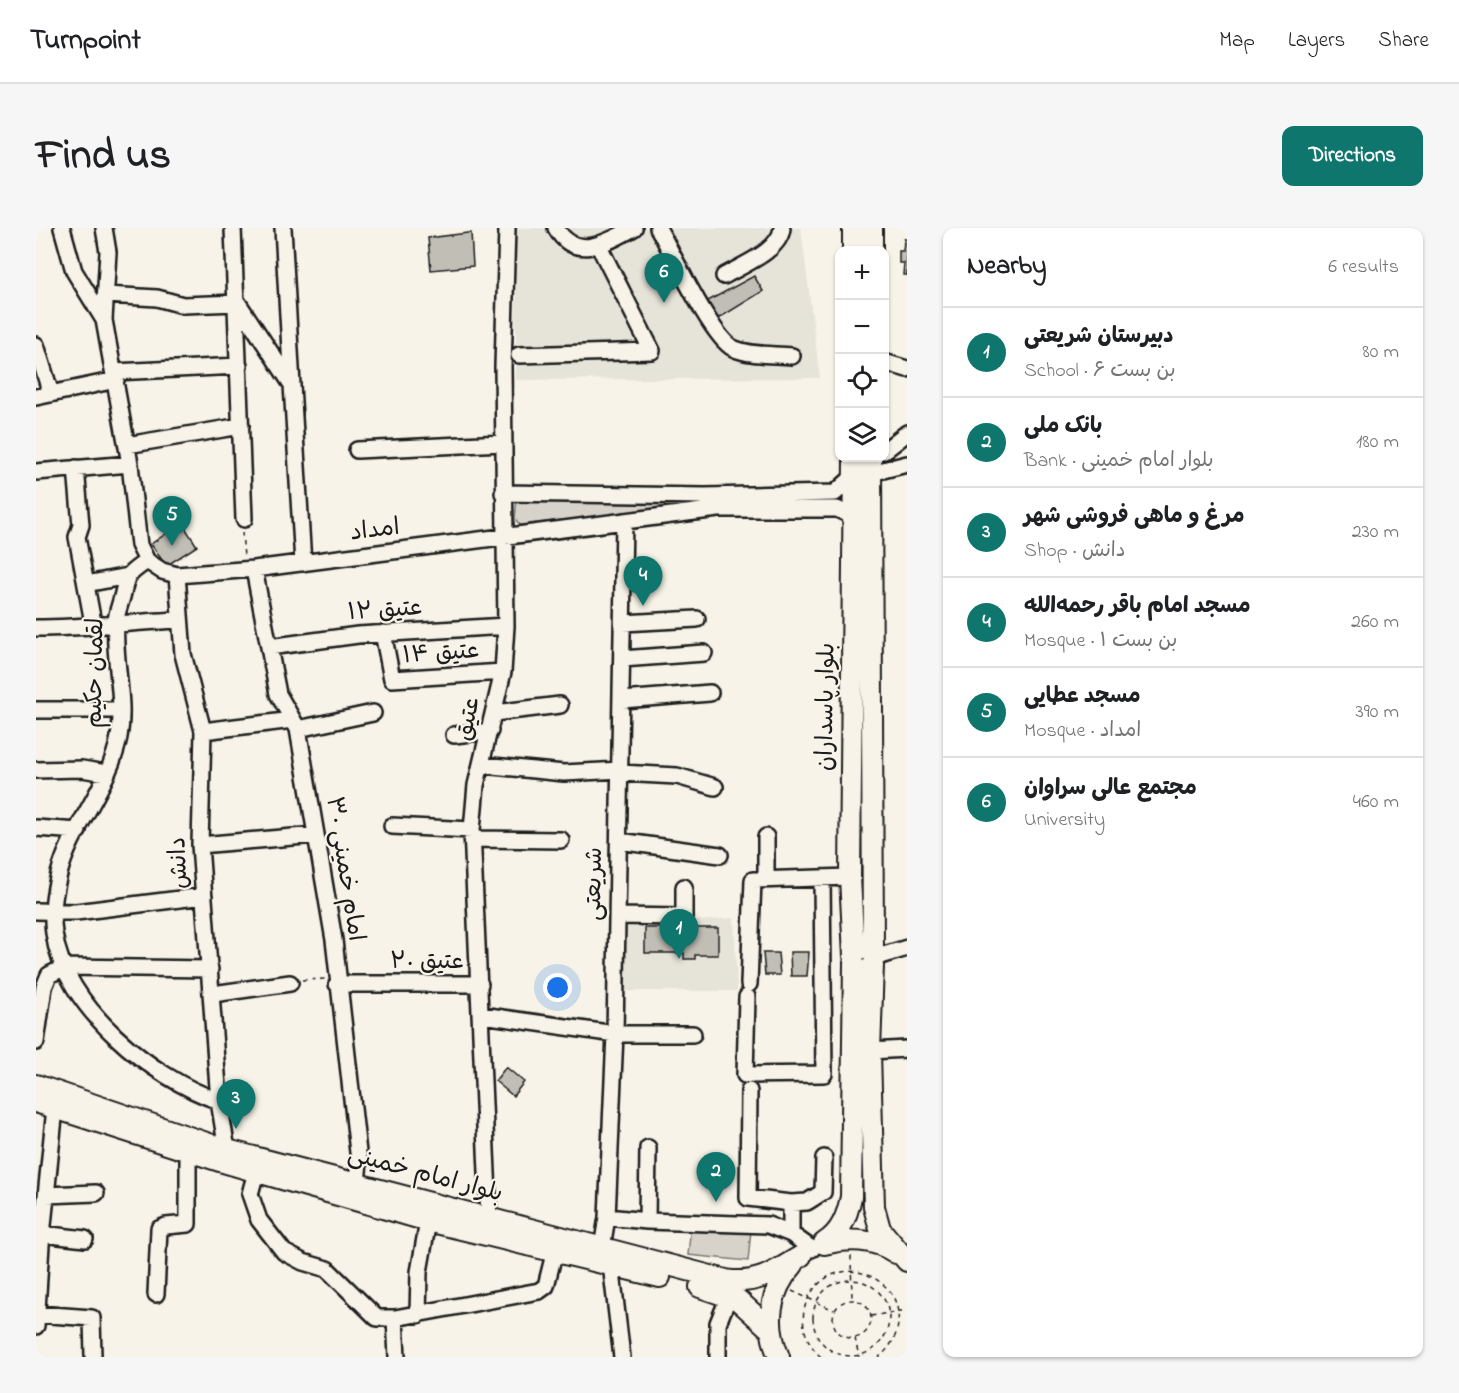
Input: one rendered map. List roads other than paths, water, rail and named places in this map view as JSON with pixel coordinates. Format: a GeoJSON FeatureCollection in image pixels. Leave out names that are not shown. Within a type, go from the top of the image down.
{"type":"FeatureCollection","features":[{"type":"Feature","properties":{"kind":"main road"},"geometry":{"type":"LineString","coordinates":[[852,246],[853,228]]}},
{"type":"Feature","properties":{"kind":"main road"},"geometry":{"type":"LineString","coordinates":[[872,228],[872,246]]}},
{"type":"Feature","properties":{"kind":"main road","name":"بلوار پاسداران"},"geometry":{"type":"LineString","coordinates":[[771,1330],[772,1303],[782,1277],[812,1249],[834,1237],[841,1228],[849,1206],[852,1186],[866,959],[850,877],[854,517],[866,464]]}},
{"type":"Feature","properties":{"kind":"main road","name":"بلوار پاسداران"},"geometry":{"type":"LineString","coordinates":[[866,464],[866,959],[874,1207],[880,1228],[907,1261]]}},
{"type":"Feature","properties":{"kind":"main road","name":"بلوار امام خمینی"},"geometry":{"type":"LineString","coordinates":[[36,1085],[50,1101],[188,1151],[428,1221],[488,1226],[607,1256],[743,1283],[765,1278],[812,1249]]}},
{"type":"Feature","properties":{"kind":"main road","name":"بلوار امام خمینی"},"geometry":{"type":"LineString","coordinates":[[50,1101],[357,1184],[555,1250],[607,1256],[729,1296],[771,1330]]}},
{"type":"Feature","properties":{"kind":"main road"},"geometry":{"type":"LineString","coordinates":[[812,1249],[851,1239],[867,1240],[888,1248],[907,1261]]}},
{"type":"Feature","properties":{"kind":"main road"},"geometry":{"type":"LineString","coordinates":[[771,1330],[779,1357]]}},
{"type":"Feature","properties":{"kind":"street"},"geometry":{"type":"LineString","coordinates":[[62,228],[74,271],[104,320]]}},
{"type":"Feature","properties":{"kind":"street"},"geometry":{"type":"LineString","coordinates":[[86,584],[128,576],[147,561],[139,544],[127,444],[104,320],[108,252],[104,228]]}},
{"type":"Feature","properties":{"kind":"street"},"geometry":{"type":"LineString","coordinates":[[233,228],[238,303],[244,519]]}},
{"type":"Feature","properties":{"kind":"street"},"geometry":{"type":"LineString","coordinates":[[283,228],[303,563]]}},
{"type":"Feature","properties":{"kind":"street","name":"عتیق"},"geometry":{"type":"LineString","coordinates":[[488,1226],[482,1015],[472,834],[476,785],[483,765],[503,672],[506,626],[503,443],[507,228]]}},
{"type":"Feature","properties":{"kind":"street"},"geometry":{"type":"LineString","coordinates":[[556,228],[568,243],[587,249],[599,246],[634,228]]}},
{"type":"Feature","properties":{"kind":"street"},"geometry":{"type":"LineString","coordinates":[[658,228],[714,328],[726,343],[735,349],[792,356]]}},
{"type":"Feature","properties":{"kind":"street"},"geometry":{"type":"LineString","coordinates":[[724,276],[769,249],[782,236],[782,228]]}},
{"type":"Feature","properties":{"kind":"street"},"geometry":{"type":"LineString","coordinates":[[519,355],[652,351],[599,246]]}},
{"type":"Feature","properties":{"kind":"street"},"geometry":{"type":"LineString","coordinates":[[106,295],[158,298],[183,305],[238,303]]}},
{"type":"Feature","properties":{"kind":"street"},"geometry":{"type":"LineString","coordinates":[[238,303],[292,385]]}},
{"type":"Feature","properties":{"kind":"street"},"geometry":{"type":"LineString","coordinates":[[36,345],[44,396],[115,376],[240,366]]}},
{"type":"Feature","properties":{"kind":"street"},"geometry":{"type":"LineString","coordinates":[[889,363],[907,369]]}},
{"type":"Feature","properties":{"kind":"street"},"geometry":{"type":"LineString","coordinates":[[127,444],[241,426]]}},
{"type":"Feature","properties":{"kind":"street"},"geometry":{"type":"LineString","coordinates":[[889,448],[907,433]]}},
{"type":"Feature","properties":{"kind":"street"},"geometry":{"type":"LineString","coordinates":[[357,450],[503,443]]}},
{"type":"Feature","properties":{"kind":"street"},"geometry":{"type":"LineString","coordinates":[[36,472],[130,464]]}},
{"type":"Feature","properties":{"kind":"street","name":"امداد"},"geometry":{"type":"LineString","coordinates":[[147,561],[162,571],[177,575],[250,570],[624,521],[705,503],[835,493],[866,464],[907,464]]}},
{"type":"Feature","properties":{"kind":"street"},"geometry":{"type":"LineString","coordinates":[[76,468],[81,525],[77,537],[94,628]]}},
{"type":"Feature","properties":{"kind":"street","name":"امداد"},"geometry":{"type":"LineString","coordinates":[[503,494],[837,509],[854,517]]}},
{"type":"Feature","properties":{"kind":"street","name":"شریعتی"},"geometry":{"type":"LineString","coordinates":[[621,1357],[607,1256],[607,1217],[615,1034],[624,521]]}},
{"type":"Feature","properties":{"kind":"street","name":"امام خمینی ۳۰"},"geometry":{"type":"LineString","coordinates":[[250,570],[278,694],[296,724],[316,835],[334,940],[359,1161],[357,1184]]}},
{"type":"Feature","properties":{"kind":"street","name":"دانش"},"geometry":{"type":"LineString","coordinates":[[177,575],[183,654],[203,732],[200,845],[213,994],[219,1101],[227,1150]]}},
{"type":"Feature","properties":{"kind":"street","name":"لقمان حکیم"},"geometry":{"type":"LineString","coordinates":[[128,576],[116,623],[119,736],[106,772],[59,872],[52,912],[54,935],[65,967],[84,999],[116,1038],[151,1067],[194,1093],[219,1101]]}},
{"type":"Feature","properties":{"kind":"street"},"geometry":{"type":"LineString","coordinates":[[623,623],[697,619]]}},
{"type":"Feature","properties":{"kind":"street"},"geometry":{"type":"LineString","coordinates":[[36,628],[94,628],[116,623],[179,620]]}},
{"type":"Feature","properties":{"kind":"street","name":"عتیق ۱۲"},"geometry":{"type":"LineString","coordinates":[[269,647],[383,633],[506,626]]}},
{"type":"Feature","properties":{"kind":"street","name":"عتیق ۱۴"},"geometry":{"type":"LineString","coordinates":[[383,633],[392,679],[503,672]]}},
{"type":"Feature","properties":{"kind":"street"},"geometry":{"type":"LineString","coordinates":[[622,659],[704,653]]}},
{"type":"Feature","properties":{"kind":"street"},"geometry":{"type":"LineString","coordinates":[[622,700],[710,693]]}},
{"type":"Feature","properties":{"kind":"street"},"geometry":{"type":"LineString","coordinates":[[494,713],[560,705]]}},
{"type":"Feature","properties":{"kind":"street"},"geometry":{"type":"LineString","coordinates":[[36,711],[119,710]]}},
{"type":"Feature","properties":{"kind":"street"},"geometry":{"type":"LineString","coordinates":[[203,732],[296,724],[373,713]]}},
{"type":"Feature","properties":{"kind":"street"},"geometry":{"type":"LineString","coordinates":[[453,735],[490,731]]}},
{"type":"Feature","properties":{"kind":"street"},"geometry":{"type":"LineString","coordinates":[[483,765],[564,773],[620,771],[677,776],[715,787]]}},
{"type":"Feature","properties":{"kind":"street"},"geometry":{"type":"LineString","coordinates":[[36,770],[82,769],[106,772]]}},
{"type":"Feature","properties":{"kind":"street"},"geometry":{"type":"LineString","coordinates":[[392,826],[561,840]]}},
{"type":"Feature","properties":{"kind":"street"},"geometry":{"type":"LineString","coordinates":[[36,828],[78,831]]}},
{"type":"Feature","properties":{"kind":"street"},"geometry":{"type":"LineString","coordinates":[[200,845],[316,835]]}},
{"type":"Feature","properties":{"kind":"street"},"geometry":{"type":"LineString","coordinates":[[765,837],[766,879]]}},
{"type":"Feature","properties":{"kind":"street"},"geometry":{"type":"LineString","coordinates":[[619,841],[720,855]]}},
{"type":"Feature","properties":{"kind":"street"},"geometry":{"type":"LineString","coordinates":[[822,878],[824,1074],[745,1075],[753,880],[850,877]]}},
{"type":"Feature","properties":{"kind":"street"},"geometry":{"type":"LineString","coordinates":[[617,916],[684,917],[684,887]]}},
{"type":"Feature","properties":{"kind":"street"},"geometry":{"type":"LineString","coordinates":[[36,911],[76,912],[204,897]]}},
{"type":"Feature","properties":{"kind":"street"},"geometry":{"type":"LineString","coordinates":[[866,959],[907,948]]}},
{"type":"Feature","properties":{"kind":"street"},"geometry":{"type":"LineString","coordinates":[[36,1042],[44,987],[49,975],[65,967],[210,969]]}},
{"type":"Feature","properties":{"kind":"street","name":"عتیق ۲۰"},"geometry":{"type":"LineString","coordinates":[[337,981],[480,984]]}},
{"type":"Feature","properties":{"kind":"street"},"geometry":{"type":"LineString","coordinates":[[213,994],[290,983]]}},
{"type":"Feature","properties":{"kind":"street"},"geometry":{"type":"LineString","coordinates":[[482,1015],[615,1034],[693,1034]]}},
{"type":"Feature","properties":{"kind":"street"},"geometry":{"type":"LineString","coordinates":[[870,1051],[907,1049]]}},
{"type":"Feature","properties":{"kind":"street"},"geometry":{"type":"LineString","coordinates":[[749,1090],[748,1198],[791,1203],[807,1202],[823,1192],[824,1158]]}},
{"type":"Feature","properties":{"kind":"street"},"geometry":{"type":"LineString","coordinates":[[50,1101],[43,1152],[46,1195],[40,1240],[36,1320],[92,1317],[93,1356]]}},
{"type":"Feature","properties":{"kind":"street"},"geometry":{"type":"LineString","coordinates":[[647,1221],[648,1148]]}},
{"type":"Feature","properties":{"kind":"street"},"geometry":{"type":"LineString","coordinates":[[156,1294],[159,1229],[188,1224],[188,1151]]}},
{"type":"Feature","properties":{"kind":"street"},"geometry":{"type":"LineString","coordinates":[[256,1172],[250,1194],[259,1220],[284,1252],[303,1262],[327,1269],[377,1318],[417,1315],[539,1291],[546,1286],[555,1250]]}},
{"type":"Feature","properties":{"kind":"street"},"geometry":{"type":"LineString","coordinates":[[46,1195],[96,1193]]}},
{"type":"Feature","properties":{"kind":"street"},"geometry":{"type":"LineString","coordinates":[[791,1203],[791,1234]]}},
{"type":"Feature","properties":{"kind":"street"},"geometry":{"type":"LineString","coordinates":[[607,1217],[647,1221],[768,1225],[791,1234],[812,1249]]}},
{"type":"Feature","properties":{"kind":"street"},"geometry":{"type":"LineString","coordinates":[[417,1315],[419,1272],[428,1221]]}},
{"type":"Feature","properties":{"kind":"street"},"geometry":{"type":"LineString","coordinates":[[40,1240],[85,1239]]}},
{"type":"Feature","properties":{"kind":"street"},"geometry":{"type":"LineString","coordinates":[[718,1357],[718,1323],[729,1296]]}},
{"type":"Feature","properties":{"kind":"street"},"geometry":{"type":"LineString","coordinates":[[395,1318],[397,1357]]}},
{"type":"Feature","properties":{"kind":"place","name":"مجتمع عالی سراوان"},"geometry":{"type":"Point","coordinates":[664,303]}},
{"type":"Feature","properties":{"kind":"place","name":"مسجد عطایی"},"geometry":{"type":"Point","coordinates":[172,546]}},
{"type":"Feature","properties":{"kind":"place","name":"مسجد امام باقر رحمه‌الله"},"geometry":{"type":"Point","coordinates":[643,606]}},
{"type":"Feature","properties":{"kind":"place","name":"دبیرستان شریعتی"},"geometry":{"type":"Point","coordinates":[679,959]}},
{"type":"Feature","properties":{"kind":"place","name":"مرغ و ماهی فروشی شهر"},"geometry":{"type":"Point","coordinates":[236,1129]}},
{"type":"Feature","properties":{"kind":"place","name":"بانک ملی"},"geometry":{"type":"Point","coordinates":[716,1202]}}]}
